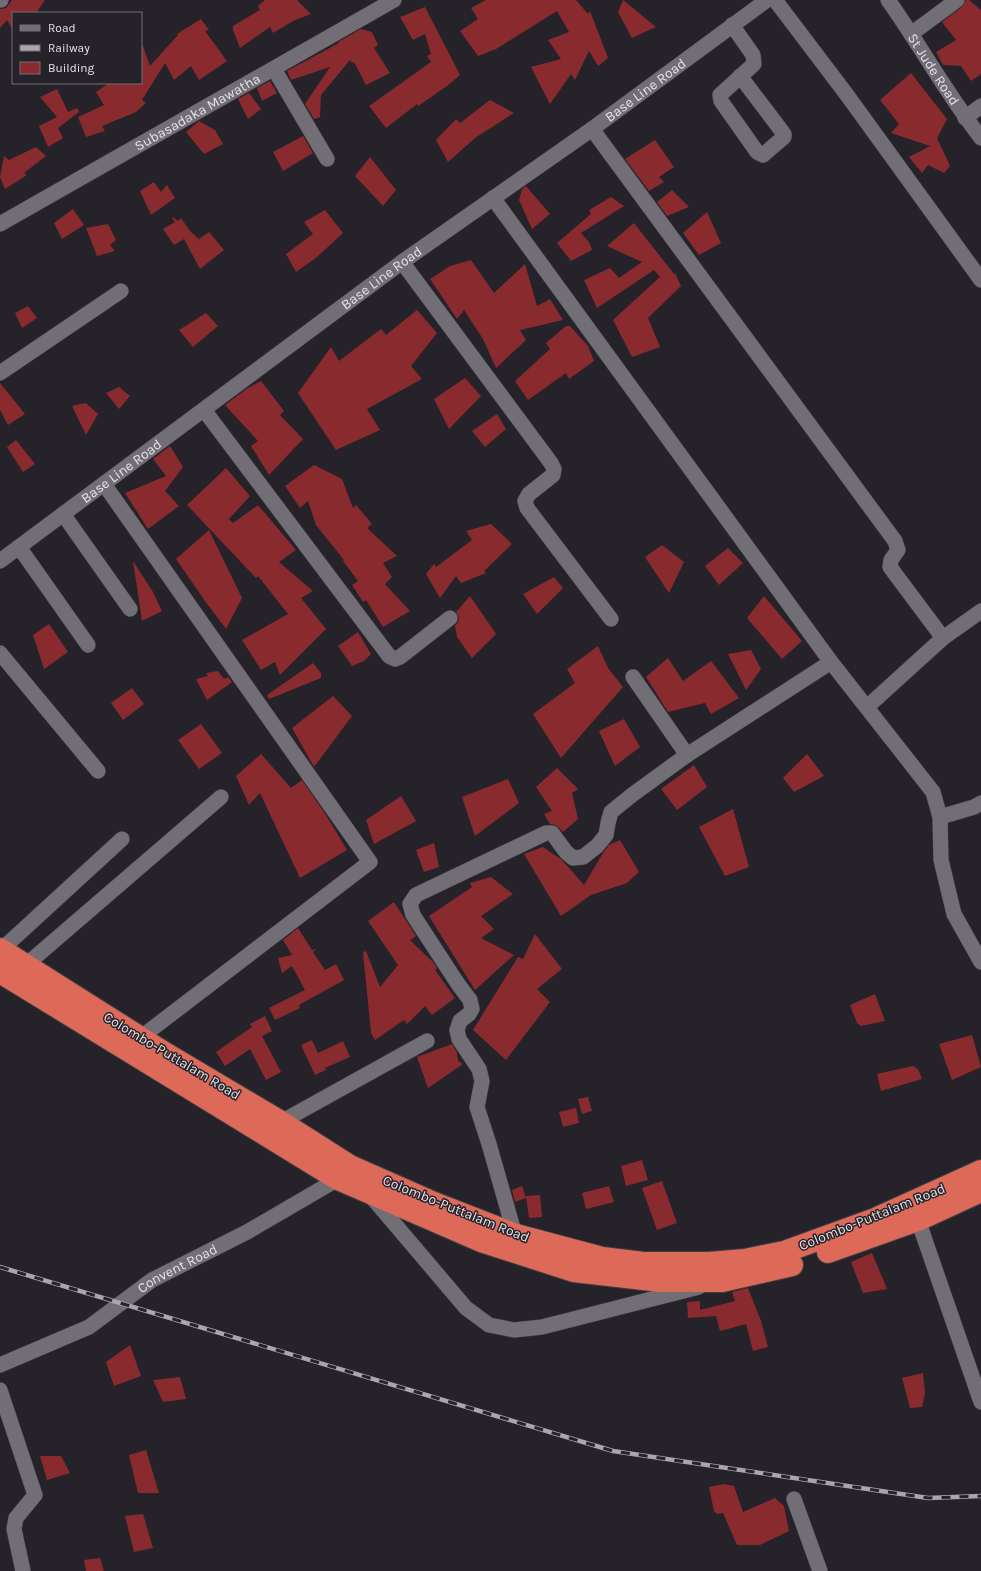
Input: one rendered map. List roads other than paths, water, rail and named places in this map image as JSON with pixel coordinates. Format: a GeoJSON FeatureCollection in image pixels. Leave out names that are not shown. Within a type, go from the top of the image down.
{"type":"FeatureCollection","features":[{"type":"Feature","properties":{"kind":"highway","name":"Colombo-Puttalam Road"},"geometry":{"type":"LineString","coordinates":[[1,950],[140,1038],[281,1122],[367,1192],[467,1235],[518,1245],[643,1263],[709,1263],[744,1260],[784,1252],[822,1239],[874,1219],[981,1171]]}},
{"type":"Feature","properties":{"kind":"highway","name":"Colombo-Puttalam Road"},"geometry":{"type":"LineString","coordinates":[[0,972],[344,1172],[434,1203],[574,1271],[661,1281],[722,1281],[785,1267],[918,1220],[981,1191]]}},
{"type":"Feature","properties":{"kind":"street","name":"Subasadaka Mawatha"},"geometry":{"type":"LineString","coordinates":[[0,224],[394,0]]}},
{"type":"Feature","properties":{"kind":"street","name":"Base Line Road"},"geometry":{"type":"LineString","coordinates":[[0,561],[402,262],[592,129],[767,0]]}},
{"type":"Feature","properties":{"kind":"street"},"geometry":{"type":"LineString","coordinates":[[775,0],[847,95],[981,280]]}},
{"type":"Feature","properties":{"kind":"street","name":"St Jude Road"},"geometry":{"type":"LineString","coordinates":[[888,0],[965,118],[981,138]]}},
{"type":"Feature","properties":{"kind":"street"},"geometry":{"type":"LineString","coordinates":[[911,34],[957,0]]}},
{"type":"Feature","properties":{"kind":"street"},"geometry":{"type":"LineString","coordinates":[[732,25],[753,54],[755,60],[754,64],[740,76],[720,95],[721,101],[757,152],[763,155],[784,136],[784,134],[740,76]]}},
{"type":"Feature","properties":{"kind":"street"},"geometry":{"type":"LineString","coordinates":[[274,69],[326,159]]}},
{"type":"Feature","properties":{"kind":"street"},"geometry":{"type":"LineString","coordinates":[[965,118],[981,106]]}},
{"type":"Feature","properties":{"kind":"street"},"geometry":{"type":"LineString","coordinates":[[592,129],[895,541],[898,550],[891,560],[890,566],[943,638]]}},
{"type":"Feature","properties":{"kind":"street"},"geometry":{"type":"LineString","coordinates":[[493,198],[831,662],[933,792],[940,817],[941,860],[954,914],[981,962]]}},
{"type":"Feature","properties":{"kind":"street"},"geometry":{"type":"LineString","coordinates":[[402,262],[554,469],[553,475],[529,494],[525,501],[527,508],[611,619]]}},
{"type":"Feature","properties":{"kind":"street"},"geometry":{"type":"LineString","coordinates":[[0,373],[121,291]]}},
{"type":"Feature","properties":{"kind":"street"},"geometry":{"type":"LineString","coordinates":[[204,410],[389,656],[395,659],[400,656],[450,618]]}},
{"type":"Feature","properties":{"kind":"street"},"geometry":{"type":"LineString","coordinates":[[104,484],[370,862],[140,1038]]}},
{"type":"Feature","properties":{"kind":"street"},"geometry":{"type":"LineString","coordinates":[[63,514],[130,609]]}},
{"type":"Feature","properties":{"kind":"street"},"geometry":{"type":"LineString","coordinates":[[19,547],[88,645]]}},
{"type":"Feature","properties":{"kind":"street"},"geometry":{"type":"LineString","coordinates":[[867,707],[943,638],[981,611]]}},
{"type":"Feature","properties":{"kind":"street"},"geometry":{"type":"LineString","coordinates":[[0,653],[98,771]]}},
{"type":"Feature","properties":{"kind":"street"},"geometry":{"type":"LineString","coordinates":[[518,1245],[477,1107],[482,1081],[479,1069],[462,1044],[456,1030],[460,1021],[469,1014],[472,1009],[470,1000],[413,915],[410,904],[416,895],[546,833],[552,833],[566,852],[573,858],[583,857],[597,846],[606,835],[611,812],[687,755],[831,662]]}},
{"type":"Feature","properties":{"kind":"street"},"geometry":{"type":"LineString","coordinates":[[633,677],[687,755]]}},
{"type":"Feature","properties":{"kind":"street"},"geometry":{"type":"LineString","coordinates":[[26,965],[221,797]]}},
{"type":"Feature","properties":{"kind":"street"},"geometry":{"type":"LineString","coordinates":[[940,817],[974,807],[981,803]]}},
{"type":"Feature","properties":{"kind":"street"},"geometry":{"type":"LineString","coordinates":[[1,950],[122,839]]}},
{"type":"Feature","properties":{"kind":"street"},"geometry":{"type":"LineString","coordinates":[[281,1122],[427,1041]]}},
{"type":"Feature","properties":{"kind":"street","name":"Convent Road"},"geometry":{"type":"LineString","coordinates":[[0,1365],[88,1327],[152,1280],[247,1232],[344,1172]]}},
{"type":"Feature","properties":{"kind":"street"},"geometry":{"type":"LineString","coordinates":[[367,1192],[466,1308],[489,1325],[514,1330],[542,1327],[722,1281]]}},
{"type":"Feature","properties":{"kind":"street"},"geometry":{"type":"LineString","coordinates":[[918,1220],[981,1402]]}},
{"type":"Feature","properties":{"kind":"street"},"geometry":{"type":"LineString","coordinates":[[0,1390],[35,1495],[16,1518],[14,1529],[23,1571]]}},
{"type":"Feature","properties":{"kind":"street"},"geometry":{"type":"LineString","coordinates":[[794,1499],[820,1571]]}},
{"type":"Feature","properties":{"kind":"railway"},"geometry":{"type":"LineString","coordinates":[[0,1267],[613,1451],[928,1498],[981,1496]]}}]}
